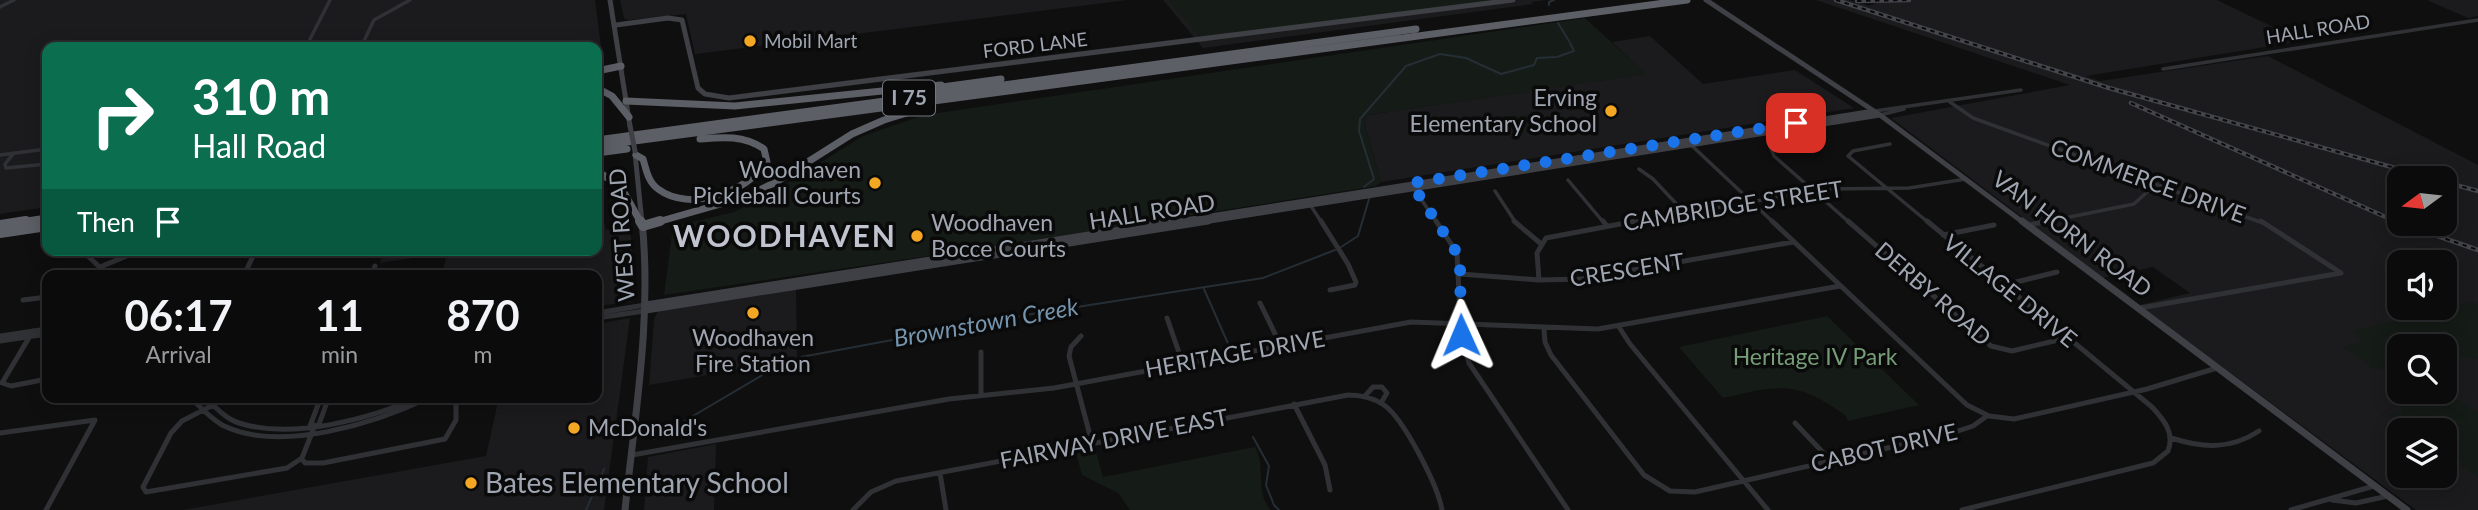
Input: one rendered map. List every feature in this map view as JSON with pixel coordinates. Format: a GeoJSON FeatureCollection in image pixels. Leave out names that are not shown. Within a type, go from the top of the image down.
{"type":"FeatureCollection","features":[{"type":"Feature","properties":{"kind":"highway","name":"I 75"},"geometry":{"type":"LineString","coordinates":[[602,139],[1640,0]]}},
{"type":"Feature","properties":{"kind":"highway","name":"I 75"},"geometry":{"type":"LineString","coordinates":[[602,145],[1687,0]]}},
{"type":"Feature","properties":{"kind":"highway"},"geometry":{"type":"LineString","coordinates":[[626,101],[735,106],[1222,55]]}},
{"type":"Feature","properties":{"kind":"highway"},"geometry":{"type":"LineString","coordinates":[[602,70],[621,66]]}},
{"type":"Feature","properties":{"kind":"highway"},"geometry":{"type":"LineString","coordinates":[[602,133],[988,81]]}},
{"type":"Feature","properties":{"kind":"highway"},"geometry":{"type":"LineString","coordinates":[[602,174],[620,183],[628,195],[634,214],[643,226],[752,194],[844,138],[884,120],[921,108],[1028,89]]}},
{"type":"Feature","properties":{"kind":"highway"},"geometry":{"type":"LineString","coordinates":[[602,90],[617,99],[620,109],[629,117]]}},
{"type":"Feature","properties":{"kind":"highway"},"geometry":{"type":"LineString","coordinates":[[602,152],[725,137],[754,141],[764,149],[768,157],[761,172],[742,186],[714,195],[686,197],[659,190],[648,176],[643,159],[635,153]]}},
{"type":"Feature","properties":{"kind":"highway"},"geometry":{"type":"LineString","coordinates":[[0,225],[42,219]]}},
{"type":"Feature","properties":{"kind":"highway"},"geometry":{"type":"LineString","coordinates":[[0,233],[42,229]]}},
{"type":"Feature","properties":{"kind":"street"},"geometry":{"type":"LineString","coordinates":[[0,7],[14,0]]}},
{"type":"Feature","properties":{"kind":"street"},"geometry":{"type":"LineString","coordinates":[[309,42],[330,0]]}},
{"type":"Feature","properties":{"kind":"street"},"geometry":{"type":"LineString","coordinates":[[363,42],[374,20],[410,0]]}},
{"type":"Feature","properties":{"kind":"street","name":"WEST ROAD"},"geometry":{"type":"LineString","coordinates":[[610,0],[635,153],[647,267],[646,307],[625,510]]}},
{"type":"Feature","properties":{"kind":"street","name":"FORD LANE"},"geometry":{"type":"LineString","coordinates":[[616,24],[668,18],[682,20],[698,88],[705,94],[729,98],[1513,0]]}},
{"type":"Feature","properties":{"kind":"street","name":"VAN HORN ROAD"},"geometry":{"type":"LineString","coordinates":[[1706,0],[1877,113],[2407,510]]}},
{"type":"Feature","properties":{"kind":"street","name":"HALL ROAD"},"geometry":{"type":"LineString","coordinates":[[2163,69],[2478,19]]}},
{"type":"Feature","properties":{"kind":"street","name":"HALL ROAD"},"geometry":{"type":"LineString","coordinates":[[602,314],[2021,90]]}},
{"type":"Feature","properties":{"kind":"street","name":"COMMERCE DRIVE"},"geometry":{"type":"LineString","coordinates":[[1950,102],[1973,118],[2259,220],[2341,273],[2139,309]]}},
{"type":"Feature","properties":{"kind":"street"},"geometry":{"type":"LineString","coordinates":[[1688,143],[1967,405],[1987,416]]}},
{"type":"Feature","properties":{"kind":"street","name":"DERBY ROAD"},"geometry":{"type":"LineString","coordinates":[[1769,144],[1774,156],[1992,346],[2012,351],[2068,338]]}},
{"type":"Feature","properties":{"kind":"street","name":"VILLAGE DRIVE"},"geometry":{"type":"LineString","coordinates":[[1890,144],[1849,153],[1849,158],[2133,392],[2161,417],[2171,438]]}},
{"type":"Feature","properties":{"kind":"street"},"geometry":{"type":"LineString","coordinates":[[0,155],[42,150]]}},
{"type":"Feature","properties":{"kind":"street"},"geometry":{"type":"LineString","coordinates":[[14,153],[5,164],[6,168],[42,164]]}},
{"type":"Feature","properties":{"kind":"street"},"geometry":{"type":"LineString","coordinates":[[1639,169],[1653,179],[1685,212]]}},
{"type":"Feature","properties":{"kind":"street","name":"CAMBRIDGE STREET"},"geometry":{"type":"LineString","coordinates":[[1540,243],[1553,235],[1813,191],[1839,188],[1915,188],[1966,179]]}},
{"type":"Feature","properties":{"kind":"street"},"geometry":{"type":"LineString","coordinates":[[1568,180],[1608,226]]}},
{"type":"Feature","properties":{"kind":"street"},"geometry":{"type":"LineString","coordinates":[[2028,225],[2134,204],[2156,184]]}},
{"type":"Feature","properties":{"kind":"street"},"geometry":{"type":"LineString","coordinates":[[1412,186],[1454,247],[1459,260],[1462,344],[1469,363],[1568,510]]}},
{"type":"Feature","properties":{"kind":"street"},"geometry":{"type":"LineString","coordinates":[[1495,191],[1517,225],[1540,243],[1537,251],[1539,280]]}},
{"type":"Feature","properties":{"kind":"street"},"geometry":{"type":"LineString","coordinates":[[1308,202],[1356,282],[1354,285],[1330,290]]}},
{"type":"Feature","properties":{"kind":"street"},"geometry":{"type":"LineString","coordinates":[[1942,235],[1994,225]]}},
{"type":"Feature","properties":{"kind":"street","name":"CRESCENT"},"geometry":{"type":"LineString","coordinates":[[1460,274],[1539,280],[1595,277],[1793,242]]}},
{"type":"Feature","properties":{"kind":"street"},"geometry":{"type":"LineString","coordinates":[[89,256],[103,270]]}},
{"type":"Feature","properties":{"kind":"street"},"geometry":{"type":"LineString","coordinates":[[100,267],[127,256]]}},
{"type":"Feature","properties":{"kind":"street"},"geometry":{"type":"LineString","coordinates":[[374,270],[376,266]]}},
{"type":"Feature","properties":{"kind":"street"},"geometry":{"type":"LineString","coordinates":[[2003,285],[2057,272]]}},
{"type":"Feature","properties":{"kind":"street","name":"HERITAGE DRIVE"},"geometry":{"type":"LineString","coordinates":[[631,455],[981,395],[1075,384],[1412,322],[1544,329],[1619,327],[1840,286]]}},
{"type":"Feature","properties":{"kind":"street"},"geometry":{"type":"LineString","coordinates":[[23,300],[42,298]]}},
{"type":"Feature","properties":{"kind":"street"},"geometry":{"type":"LineString","coordinates":[[1260,303],[1281,346]]}},
{"type":"Feature","properties":{"kind":"street"},"geometry":{"type":"LineString","coordinates":[[1167,318],[1183,364]]}},
{"type":"Feature","properties":{"kind":"street"},"geometry":{"type":"LineString","coordinates":[[1619,327],[1630,344],[1768,510]]}},
{"type":"Feature","properties":{"kind":"street","name":"CABOT DRIVE"},"geometry":{"type":"LineString","coordinates":[[1544,329],[1545,342],[1551,355],[1637,469],[1649,481],[1668,491],[1695,492],[1957,432],[1987,416],[2014,419],[2133,392],[2218,368]]}},
{"type":"Feature","properties":{"kind":"street"},"geometry":{"type":"LineString","coordinates":[[0,338],[42,332]]}},
{"type":"Feature","properties":{"kind":"street"},"geometry":{"type":"LineString","coordinates":[[31,334],[2,383],[11,386],[42,380]]}},
{"type":"Feature","properties":{"kind":"street"},"geometry":{"type":"LineString","coordinates":[[1081,336],[1071,347],[1069,356],[1092,443]]}},
{"type":"Feature","properties":{"kind":"street"},"geometry":{"type":"LineString","coordinates":[[981,352],[981,395]]}},
{"type":"Feature","properties":{"kind":"street"},"geometry":{"type":"LineString","coordinates":[[1365,397],[1373,387],[1382,387],[1387,393],[1381,403],[1393,413],[1438,490],[1443,510]]}},
{"type":"Feature","properties":{"kind":"street","name":"FAIRWAY DRIVE EAST"},"geometry":{"type":"LineString","coordinates":[[853,510],[860,501],[888,484],[940,472],[1340,395],[1365,397],[1381,403]]}},
{"type":"Feature","properties":{"kind":"street"},"geometry":{"type":"LineString","coordinates":[[196,403],[220,424],[243,432],[276,435],[374,414],[403,403]]}},
{"type":"Feature","properties":{"kind":"street"},"geometry":{"type":"LineString","coordinates":[[314,427],[320,403]]}},
{"type":"Feature","properties":{"kind":"street"},"geometry":{"type":"LineString","coordinates":[[326,403],[314,427],[302,458],[296,465],[279,471],[146,492],[143,487],[171,433],[182,421],[213,405],[230,418],[251,426],[279,429],[314,427],[375,420],[416,403]]}},
{"type":"Feature","properties":{"kind":"street"},"geometry":{"type":"LineString","coordinates":[[302,458],[305,463],[323,463],[442,440],[452,433],[456,403]]}},
{"type":"Feature","properties":{"kind":"street"},"geometry":{"type":"LineString","coordinates":[[1294,404],[1325,465],[1330,490]]}},
{"type":"Feature","properties":{"kind":"street"},"geometry":{"type":"LineString","coordinates":[[1,433],[93,419],[95,422],[46,510]]}},
{"type":"Feature","properties":{"kind":"street"},"geometry":{"type":"LineString","coordinates":[[1795,423],[1831,461]]}},
{"type":"Feature","properties":{"kind":"street"},"geometry":{"type":"LineString","coordinates":[[1962,510],[2152,463],[2167,453],[2171,438],[2202,446],[2222,447],[2246,441],[2259,431]]}},
{"type":"Feature","properties":{"kind":"street"},"geometry":{"type":"LineString","coordinates":[[940,472],[946,510]]}},
{"type":"Feature","properties":{"kind":"street"},"geometry":{"type":"LineString","coordinates":[[2291,510],[2375,485]]}},
{"type":"Feature","properties":{"kind":"street"},"geometry":{"type":"LineString","coordinates":[[2331,500],[2356,503],[2388,496]]}},
{"type":"Feature","properties":{"kind":"street"},"geometry":{"type":"LineString","coordinates":[[1986,504],[1992,510]]}},
{"type":"Feature","properties":{"kind":"shaded area"},"geometry":{"type":"Polygon","coordinates":[[[0,0],[595,0],[600,42],[42,42],[42,208],[0,214],[0,0]]]}},
{"type":"Feature","properties":{"kind":"shaded area"},"geometry":{"type":"Polygon","coordinates":[[[620,0],[1127,0],[695,54],[686,14],[628,20],[624,18],[620,0]]]}},
{"type":"Feature","properties":{"kind":"shaded area"},"geometry":{"type":"Polygon","coordinates":[[[1163,0],[1546,0],[1532,2],[1533,4],[1203,48],[1163,0]]]}},
{"type":"Feature","properties":{"kind":"shaded area"},"geometry":{"type":"Polygon","coordinates":[[[1816,0],[1849,0],[1869,6],[1883,0],[2217,0],[2302,41],[2086,76],[2100,81],[2268,56],[2478,165],[2478,510],[2416,510],[2139,305],[2190,293],[2153,267],[2103,278],[1891,118],[2070,85],[1816,0]]]}},
{"type":"Feature","properties":{"kind":"shaded area"},"geometry":{"type":"Polygon","coordinates":[[[2427,0],[2478,0],[2478,16],[2468,18],[2427,0]]]}},
{"type":"Feature","properties":{"kind":"shaded area","name":"Erving Elementary School"},"geometry":{"type":"Polygon","coordinates":[[[1650,36],[1703,84],[1795,70],[1854,108],[1381,182],[1365,126],[1367,115],[1645,74],[1612,42],[1650,36]]]}},
{"type":"Feature","properties":{"kind":"shaded area"},"geometry":{"type":"Polygon","coordinates":[[[602,213],[606,230],[630,227],[634,270],[631,302],[602,305],[602,270],[443,270],[446,256],[602,256],[602,213]]]}},
{"type":"Feature","properties":{"kind":"shaded area"},"geometry":{"type":"Polygon","coordinates":[[[382,256],[427,256],[380,263],[382,256]]]}},
{"type":"Feature","properties":{"kind":"shaded area"},"geometry":{"type":"Polygon","coordinates":[[[796,288],[797,360],[649,385],[654,320],[658,311],[796,288]]]}},
{"type":"Feature","properties":{"kind":"shaded area","name":"Bates Elementary School"},"geometry":{"type":"Polygon","coordinates":[[[630,318],[604,510],[183,510],[486,456],[498,403],[602,403],[602,323],[630,318]]]}},
{"type":"Feature","properties":{"kind":"shaded area"},"geometry":{"type":"Polygon","coordinates":[[[716,444],[714,510],[644,510],[648,457],[716,444]]]}},
{"type":"Feature","properties":{"kind":"green space"},"geometry":{"type":"Polygon","coordinates":[[[1169,0],[1523,0],[1213,41],[1201,38],[1169,0]]]}},
{"type":"Feature","properties":{"kind":"green space"},"geometry":{"type":"Polygon","coordinates":[[[1585,18],[1646,74],[1367,115],[1365,126],[1381,182],[1376,186],[664,295],[673,227],[734,212],[765,197],[863,136],[924,115],[1585,18]]]}},
{"type":"Feature","properties":{"kind":"green space"},"geometry":{"type":"Polygon","coordinates":[[[1535,115],[1543,118],[1554,130],[1511,128],[1501,116],[1535,115]]]}},
{"type":"Feature","properties":{"kind":"green space"},"geometry":{"type":"Polygon","coordinates":[[[2472,302],[2478,304],[2478,359],[2457,358],[2457,334],[2387,334],[2387,368],[2384,369],[2374,369],[2343,347],[2362,342],[2353,331],[2398,320],[2457,320],[2457,306],[2472,302]]]}},
{"type":"Feature","properties":{"kind":"green space","name":"Heritage IV Park"},"geometry":{"type":"Polygon","coordinates":[[[1827,316],[1919,405],[1848,421],[1846,416],[1829,404],[1801,391],[1774,388],[1723,398],[1679,347],[1827,316]]]}},
{"type":"Feature","properties":{"kind":"green space"},"geometry":{"type":"Polygon","coordinates":[[[2457,399],[2478,412],[2478,477],[2461,465],[2465,463],[2457,459],[2457,418],[2393,418],[2389,415],[2403,412],[2400,404],[2457,404],[2457,399]]]}},
{"type":"Feature","properties":{"kind":"green space"},"geometry":{"type":"Polygon","coordinates":[[[1255,447],[1260,463],[1263,495],[1271,510],[1130,510],[1118,493],[1082,475],[1076,453],[1095,448],[1103,477],[1255,447]]]}},
{"type":"Feature","properties":{"kind":"waterway","name":"Brownstown Creek"},"geometry":{"type":"LineString","coordinates":[[1549,5],[1549,2],[1554,0]]}},
{"type":"Feature","properties":{"kind":"waterway","name":"Brownstown Creek"},"geometry":{"type":"LineString","coordinates":[[1558,23],[1569,41]]}},
{"type":"Feature","properties":{"kind":"waterway","name":"Brownstown Creek"},"geometry":{"type":"LineString","coordinates":[[1364,187],[1374,179],[1359,131],[1360,119],[1406,66],[1440,54],[1466,58],[1501,74],[1534,65],[1537,58],[1557,57],[1574,51],[1570,43]]}},
{"type":"Feature","properties":{"kind":"waterway","name":"Brownstown Creek"},"geometry":{"type":"LineString","coordinates":[[1341,247],[1358,236],[1369,199]]}},
{"type":"Feature","properties":{"kind":"waterway","name":"Brownstown Creek"},"geometry":{"type":"LineString","coordinates":[[654,439],[764,374],[801,357],[1032,314],[1263,278],[1335,250]]}},
{"type":"Feature","properties":{"kind":"waterway"},"geometry":{"type":"LineString","coordinates":[[1204,289],[1230,348]]}},
{"type":"Feature","properties":{"kind":"waterway"},"geometry":{"type":"LineString","coordinates":[[1253,437],[1269,466],[1266,485],[1274,505],[1279,510]]}},
{"type":"Feature","properties":{"kind":"waterway","name":"Brownstown Creek"},"geometry":{"type":"LineString","coordinates":[[586,510],[604,469]]}},
{"type":"Feature","properties":{"kind":"railway"},"geometry":{"type":"LineString","coordinates":[[1836,0],[2109,88],[2388,166]]}},
{"type":"Feature","properties":{"kind":"railway"},"geometry":{"type":"LineString","coordinates":[[1857,1],[1909,0]]}},
{"type":"Feature","properties":{"kind":"railway"},"geometry":{"type":"LineString","coordinates":[[2131,103],[2387,218]]}},
{"type":"Feature","properties":{"kind":"railway"},"geometry":{"type":"LineString","coordinates":[[2457,185],[2478,191]]}},
{"type":"Feature","properties":{"kind":"railway"},"geometry":{"type":"LineString","coordinates":[[2438,236],[2478,250]]}},
{"type":"Feature","properties":{"kind":"place","name":"Mobil Mart"},"geometry":{"type":"Point","coordinates":[750,41]}},
{"type":"Feature","properties":{"kind":"place","name":"Erving Elementary School"},"geometry":{"type":"Point","coordinates":[1611,111]}},
{"type":"Feature","properties":{"kind":"place","name":"Woodhaven Pickleball Courts"},"geometry":{"type":"Point","coordinates":[875,183]}},
{"type":"Feature","properties":{"kind":"place","name":"Woodhaven Bocce Courts"},"geometry":{"type":"Point","coordinates":[917,236]}},
{"type":"Feature","properties":{"kind":"place","name":"Woodhaven Fire Station"},"geometry":{"type":"Point","coordinates":[753,313]}},
{"type":"Feature","properties":{"kind":"place","name":"McDonald's"},"geometry":{"type":"Point","coordinates":[574,428]}},
{"type":"Feature","properties":{"kind":"place","name":"Bates Elementary School"},"geometry":{"type":"Point","coordinates":[471,483]}},
{"type":"Feature","properties":{"kind":"district","name":"WOODHAVEN"},"geometry":{"type":"Point","coordinates":[785,237]}},
{"type":"Feature","properties":{"kind":"route"},"geometry":{"type":"LineString","coordinates":[[1461,335],[1460,265],[1457,253],[1411,183],[1796,123]]}}]}
